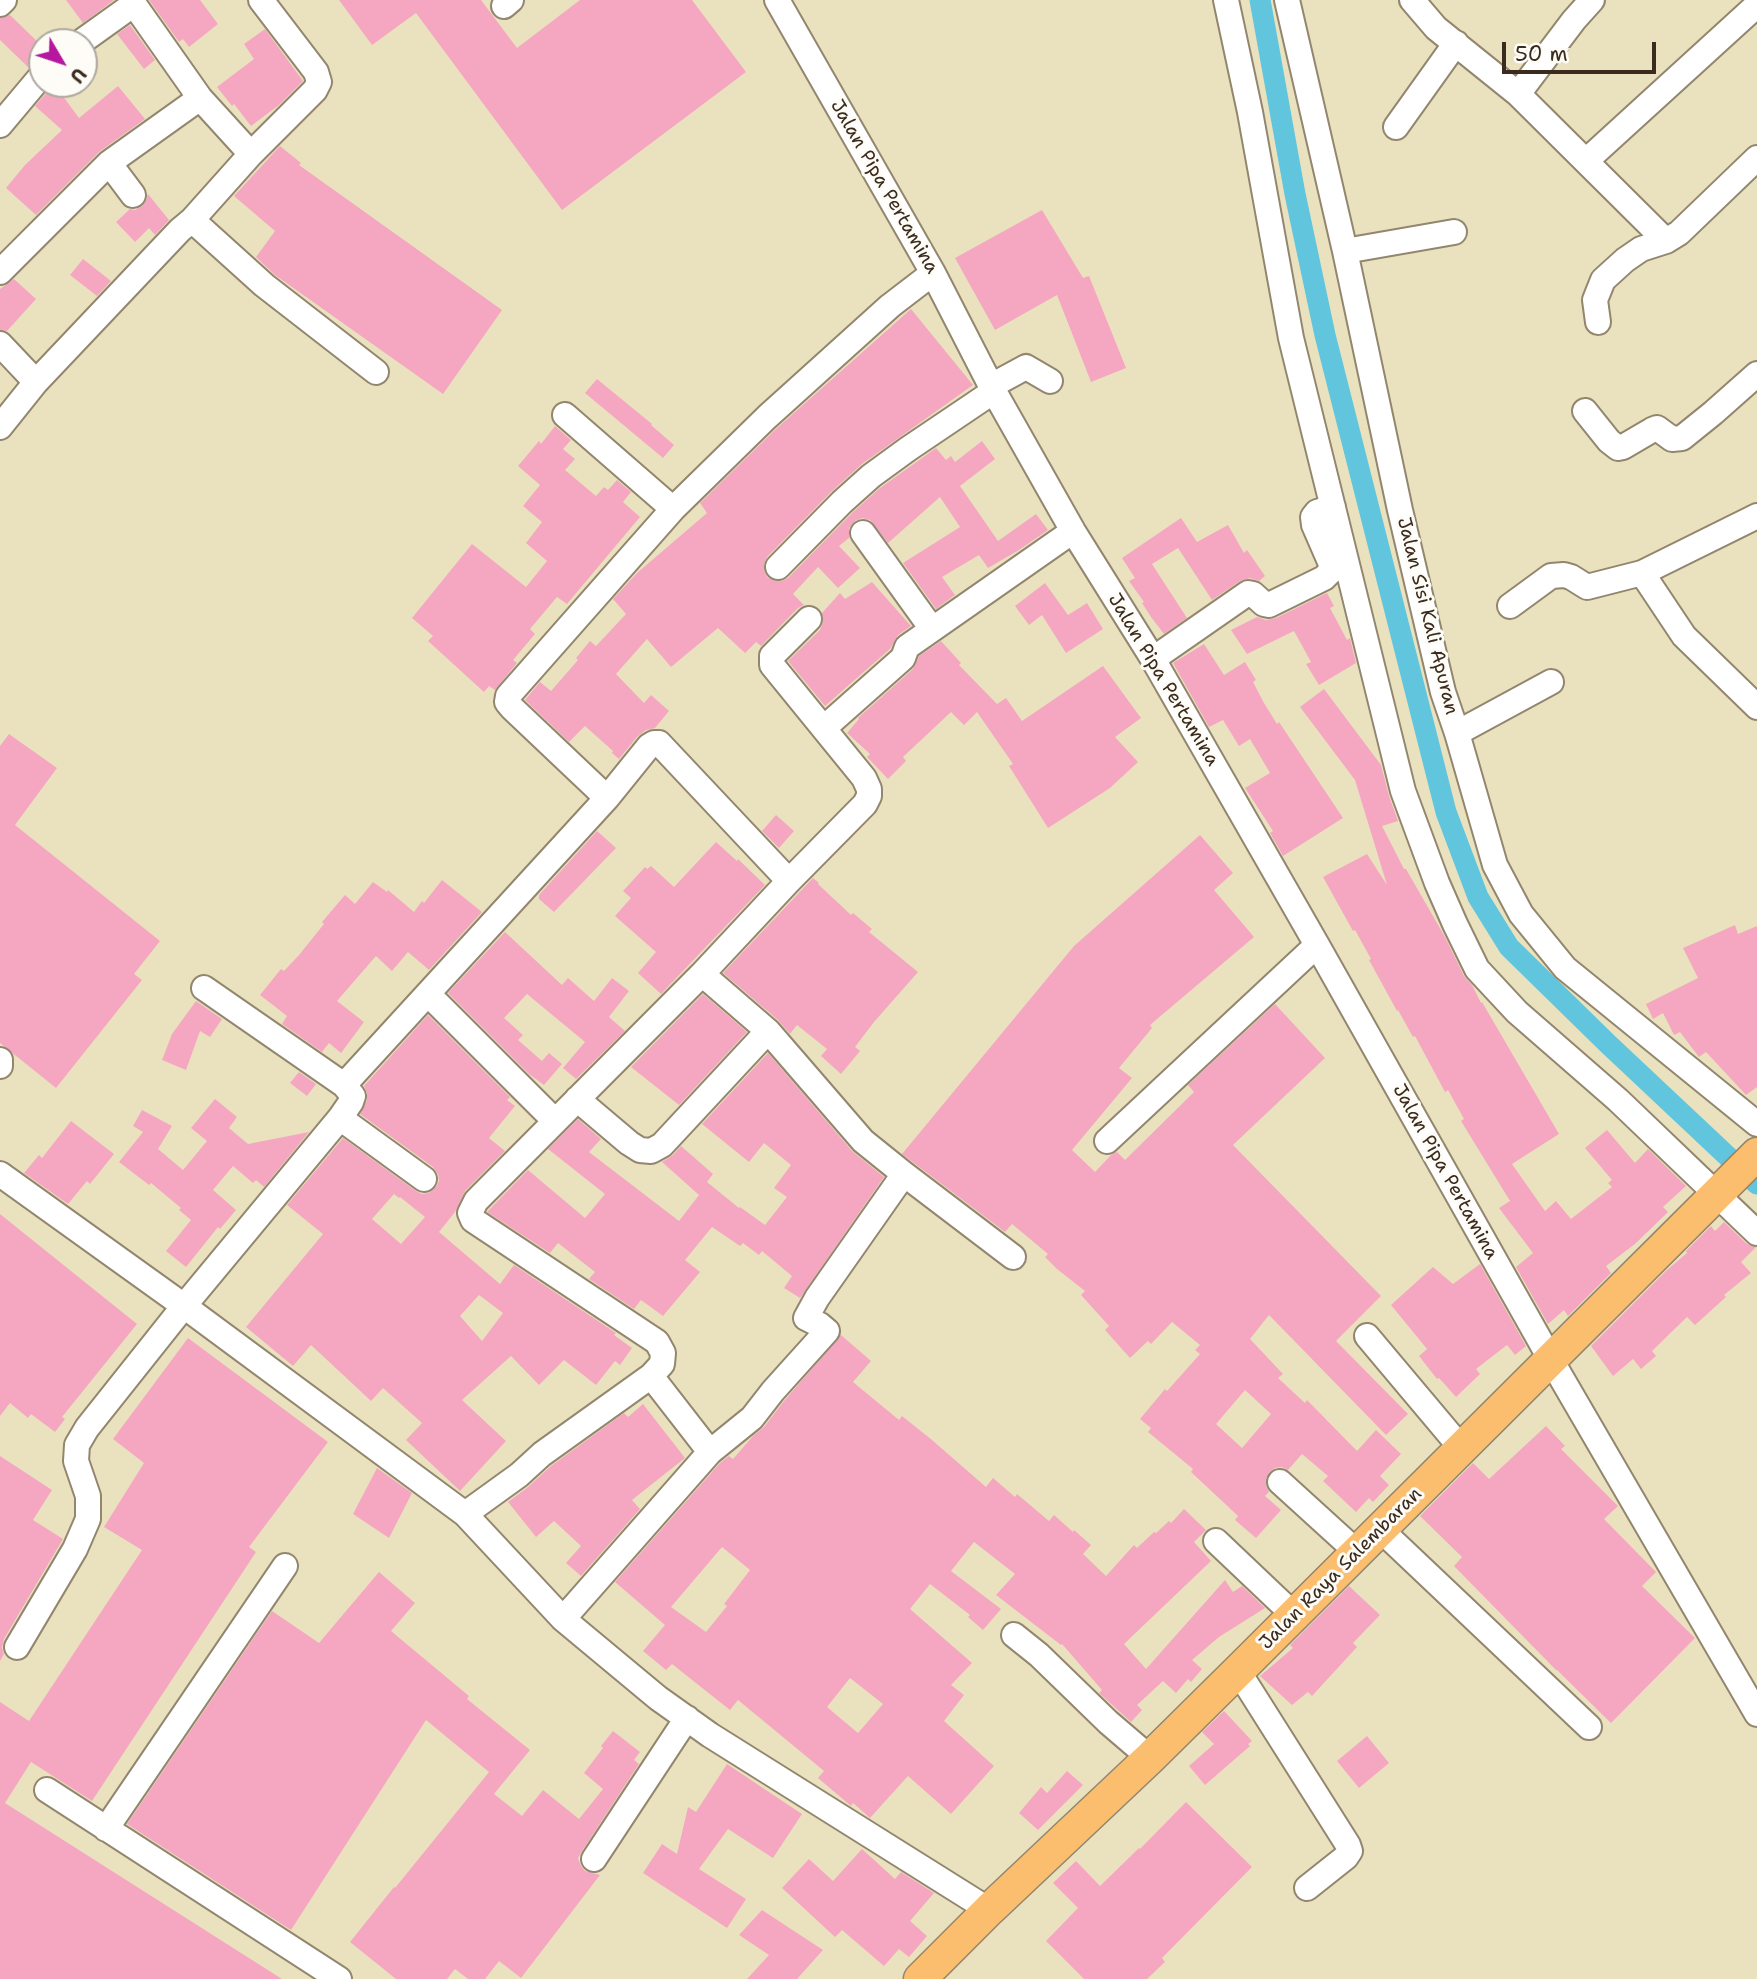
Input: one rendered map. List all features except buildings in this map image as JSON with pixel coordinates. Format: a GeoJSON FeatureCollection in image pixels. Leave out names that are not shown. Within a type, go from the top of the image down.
{"type":"FeatureCollection","features":[{"type":"Feature","properties":{"kind":"main road","name":"Jalan Raya Salembaran"},"geometry":{"type":"LineString","coordinates":[[920,1979],[1358,1553],[1757,1154]]}},
{"type":"Feature","properties":{"kind":"street"},"geometry":{"type":"LineString","coordinates":[[0,4],[4,0]]}},
{"type":"Feature","properties":{"kind":"street"},"geometry":{"type":"LineString","coordinates":[[0,427],[36,382],[315,90],[319,82],[316,72],[261,0]]}},
{"type":"Feature","properties":{"kind":"street","name":"Jalan Pipa Pertamina"},"geometry":{"type":"LineString","coordinates":[[777,0],[933,273],[992,388],[1073,531],[1153,659],[1551,1360],[1757,1714]]}},
{"type":"Feature","properties":{"kind":"street"},"geometry":{"type":"LineString","coordinates":[[1226,0],[1250,112],[1291,338],[1403,791],[1437,883],[1477,968],[1517,1012],[1721,1190],[1757,1233]]}},
{"type":"Feature","properties":{"kind":"street","name":"Jalan Sisi Kali Apuran"},"geometry":{"type":"LineString","coordinates":[[1287,0],[1443,692],[1495,865],[1521,914],[1565,968],[1757,1124]]}},
{"type":"Feature","properties":{"kind":"street"},"geometry":{"type":"LineString","coordinates":[[1412,0],[1436,27],[1518,94],[1666,241]]}},
{"type":"Feature","properties":{"kind":"street"},"geometry":{"type":"LineString","coordinates":[[1518,94],[1592,0]]}},
{"type":"Feature","properties":{"kind":"street"},"geometry":{"type":"LineString","coordinates":[[98,29],[133,2],[200,98],[251,154]]}},
{"type":"Feature","properties":{"kind":"street"},"geometry":{"type":"LineString","coordinates":[[1586,161],[1757,5]]}},
{"type":"Feature","properties":{"kind":"street"},"geometry":{"type":"LineString","coordinates":[[1396,127],[1456,43]]}},
{"type":"Feature","properties":{"kind":"street"},"geometry":{"type":"LineString","coordinates":[[0,125],[28,92]]}},
{"type":"Feature","properties":{"kind":"street"},"geometry":{"type":"LineString","coordinates":[[0,272],[109,163],[200,98]]}},
{"type":"Feature","properties":{"kind":"street"},"geometry":{"type":"LineString","coordinates":[[1598,322],[1595,300],[1603,281],[1640,249],[1666,241],[1679,233],[1757,158]]}},
{"type":"Feature","properties":{"kind":"street"},"geometry":{"type":"LineString","coordinates":[[109,163],[133,195]]}},
{"type":"Feature","properties":{"kind":"street"},"geometry":{"type":"LineString","coordinates":[[192,220],[264,285],[376,372]]}},
{"type":"Feature","properties":{"kind":"street"},"geometry":{"type":"LineString","coordinates":[[1345,251],[1454,232]]}},
{"type":"Feature","properties":{"kind":"street"},"geometry":{"type":"LineString","coordinates":[[607,798],[512,708],[507,702],[508,696],[673,509],[767,417],[890,306],[933,273]]}},
{"type":"Feature","properties":{"kind":"street"},"geometry":{"type":"LineString","coordinates":[[0,344],[36,382]]}},
{"type":"Feature","properties":{"kind":"street"},"geometry":{"type":"LineString","coordinates":[[778,568],[871,476],[992,388],[1026,367],[1050,381]]}},
{"type":"Feature","properties":{"kind":"street"},"geometry":{"type":"LineString","coordinates":[[1585,411],[1618,448],[1657,428],[1672,439],[1682,439],[1757,374]]}},
{"type":"Feature","properties":{"kind":"street"},"geometry":{"type":"LineString","coordinates":[[565,415],[673,509]]}},
{"type":"Feature","properties":{"kind":"street"},"geometry":{"type":"LineString","coordinates":[[1153,659],[1248,593],[1254,594],[1264,604],[1269,605],[1324,578],[1330,572],[1331,564],[1313,517],[1317,512],[1333,507]]}},
{"type":"Feature","properties":{"kind":"street"},"geometry":{"type":"LineString","coordinates":[[1510,606],[1551,576],[1571,577],[1587,587],[1642,573],[1757,516]]}},
{"type":"Feature","properties":{"kind":"street"},"geometry":{"type":"LineString","coordinates":[[824,728],[903,658],[907,648],[1073,531]]}},
{"type":"Feature","properties":{"kind":"street"},"geometry":{"type":"LineString","coordinates":[[863,533],[932,629]]}},
{"type":"Feature","properties":{"kind":"street"},"geometry":{"type":"LineString","coordinates":[[1642,573],[1684,636],[1757,706]]}},
{"type":"Feature","properties":{"kind":"street"},"geometry":{"type":"LineString","coordinates":[[465,1514],[519,1475],[542,1454],[651,1376],[662,1364],[663,1353],[657,1342],[473,1220],[470,1213],[476,1201],[702,974],[865,804],[869,789],[864,778],[772,665],[772,656],[808,619]]}},
{"type":"Feature","properties":{"kind":"street"},"geometry":{"type":"LineString","coordinates":[[1457,733],[1551,682]]}},
{"type":"Feature","properties":{"kind":"street"},"geometry":{"type":"LineString","coordinates":[[344,1085],[607,798],[654,743],[659,743],[789,881]]}},
{"type":"Feature","properties":{"kind":"street"},"geometry":{"type":"LineString","coordinates":[[1107,1141],[1317,945]]}},
{"type":"Feature","properties":{"kind":"street"},"geometry":{"type":"LineString","coordinates":[[702,974],[768,1031],[863,1141],[1013,1257]]}},
{"type":"Feature","properties":{"kind":"street"},"geometry":{"type":"LineString","coordinates":[[17,1647],[75,1549],[88,1519],[88,1496],[76,1461],[77,1445],[87,1428],[340,1118],[353,1096],[344,1085],[204,988]]}},
{"type":"Feature","properties":{"kind":"street"},"geometry":{"type":"LineString","coordinates":[[428,994],[555,1121]]}},
{"type":"Feature","properties":{"kind":"street"},"geometry":{"type":"LineString","coordinates":[[577,1099],[629,1143],[640,1150],[652,1151],[662,1145],[768,1031]]}},
{"type":"Feature","properties":{"kind":"street"},"geometry":{"type":"LineString","coordinates":[[0,1060],[0,1066]]}},
{"type":"Feature","properties":{"kind":"street"},"geometry":{"type":"LineString","coordinates":[[340,1118],[424,1179]]}},
{"type":"Feature","properties":{"kind":"street"},"geometry":{"type":"LineString","coordinates":[[0,1174],[465,1514],[563,1619],[657,1698],[710,1735],[989,1910]]}},
{"type":"Feature","properties":{"kind":"street"},"geometry":{"type":"LineString","coordinates":[[563,1619],[710,1452],[752,1418],[827,1331],[806,1318],[817,1298],[904,1174]]}},
{"type":"Feature","properties":{"kind":"street"},"geometry":{"type":"LineString","coordinates":[[1367,1336],[1462,1449]]}},
{"type":"Feature","properties":{"kind":"street"},"geometry":{"type":"LineString","coordinates":[[651,1376],[710,1452]]}},
{"type":"Feature","properties":{"kind":"street"},"geometry":{"type":"LineString","coordinates":[[1280,1482],[1358,1553]]}},
{"type":"Feature","properties":{"kind":"street"},"geometry":{"type":"LineString","coordinates":[[1381,1530],[1589,1727]]}},
{"type":"Feature","properties":{"kind":"street"},"geometry":{"type":"LineString","coordinates":[[1216,1541],[1294,1615]]}},
{"type":"Feature","properties":{"kind":"street"},"geometry":{"type":"LineString","coordinates":[[107,1829],[285,1566]]}},
{"type":"Feature","properties":{"kind":"street"},"geometry":{"type":"LineString","coordinates":[[1014,1635],[1150,1758]]}},
{"type":"Feature","properties":{"kind":"street"},"geometry":{"type":"LineString","coordinates":[[1238,1671],[1348,1845],[1350,1852],[1346,1857],[1307,1888]]}},
{"type":"Feature","properties":{"kind":"street"},"geometry":{"type":"LineString","coordinates":[[594,1859],[687,1718]]}},
{"type":"Feature","properties":{"kind":"street"},"geometry":{"type":"LineString","coordinates":[[47,1790],[340,1979]]}},
{"type":"Feature","properties":{"kind":"waterway"},"geometry":{"type":"LineString","coordinates":[[1260,0],[1295,194],[1325,335],[1446,812],[1478,897],[1509,947],[1757,1184]]}}]}
